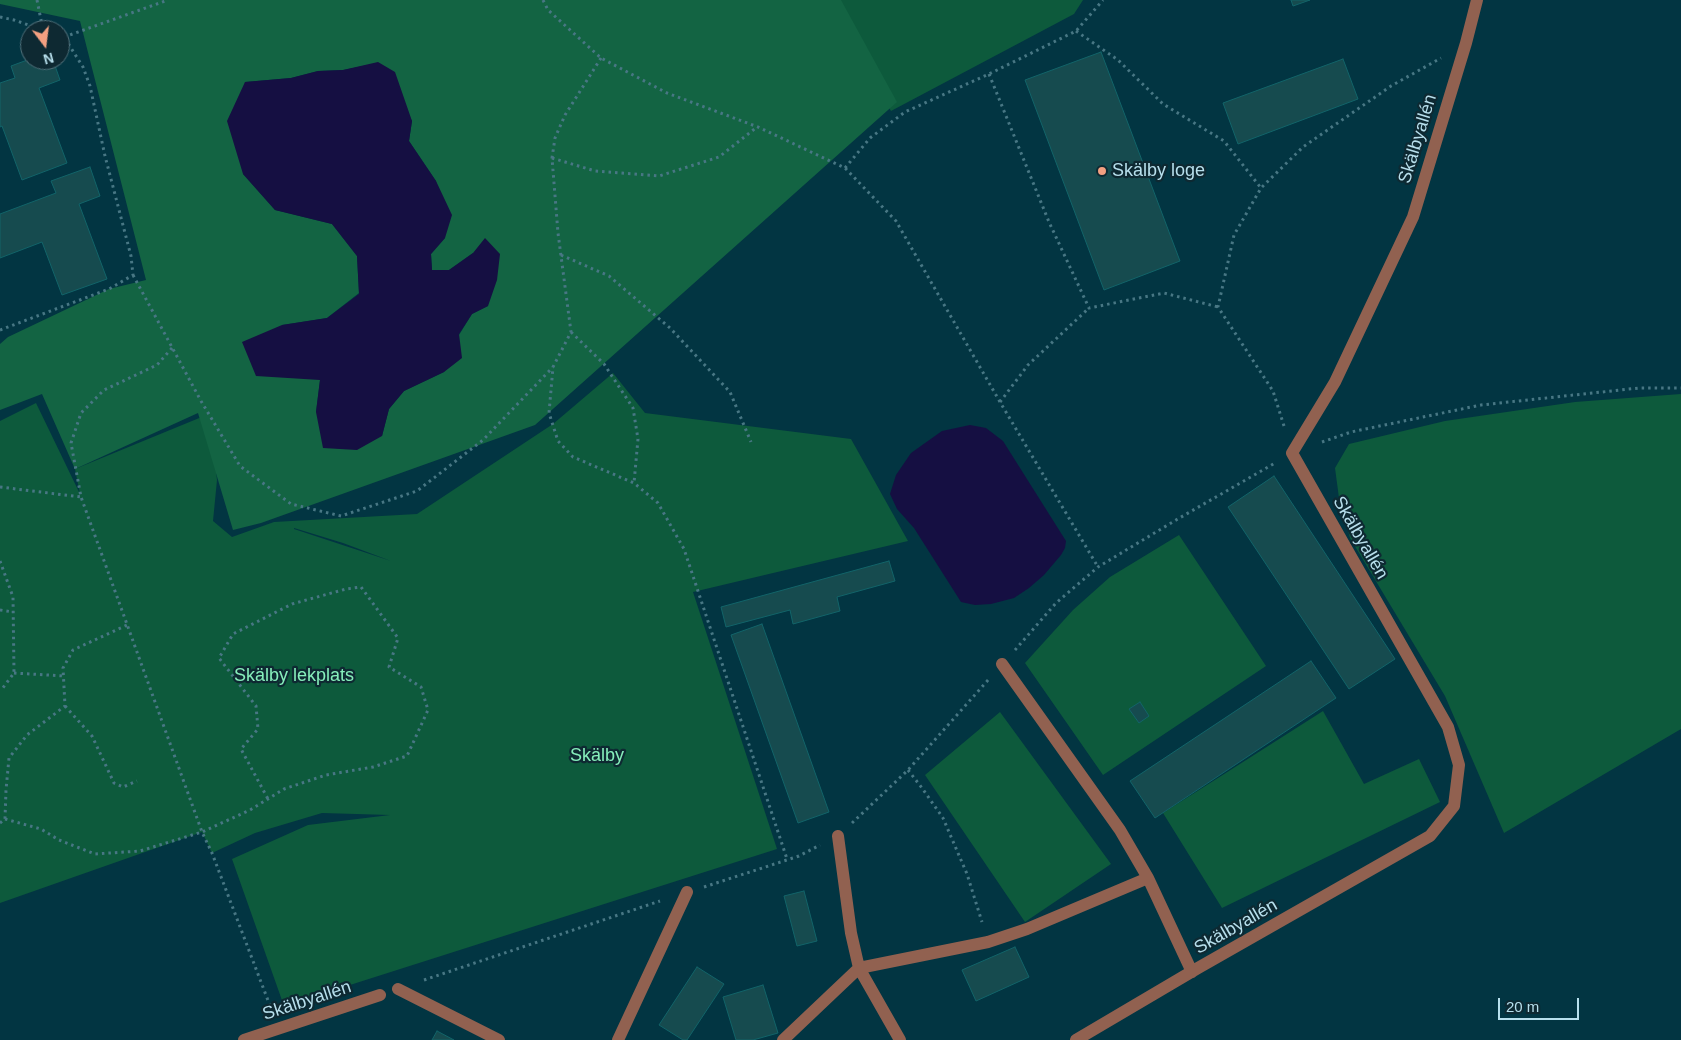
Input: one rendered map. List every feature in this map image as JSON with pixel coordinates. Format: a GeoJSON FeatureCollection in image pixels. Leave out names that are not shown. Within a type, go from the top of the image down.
{"type":"FeatureCollection","features":[{"type":"Feature","properties":{"kind":"street","name":"Skälbyallén"},"geometry":{"type":"LineString","coordinates":[[1076,1040],[1430,836],[1454,806],[1458,765],[1448,727],[1292,453],[1335,382],[1413,217],[1466,44],[1476,0]]}},
{"type":"Feature","properties":{"kind":"street","name":"Skälbyallén"},"geometry":{"type":"LineString","coordinates":[[1002,664],[1120,830],[1148,878],[1192,972]]}},
{"type":"Feature","properties":{"kind":"street"},"geometry":{"type":"LineString","coordinates":[[838,836],[851,933],[859,968],[900,1040]]}},
{"type":"Feature","properties":{"kind":"street"},"geometry":{"type":"LineString","coordinates":[[783,1040],[859,968],[988,942],[1027,929],[1148,878]]}},
{"type":"Feature","properties":{"kind":"street"},"geometry":{"type":"LineString","coordinates":[[618,1040],[687,892]]}},
{"type":"Feature","properties":{"kind":"street"},"geometry":{"type":"LineString","coordinates":[[398,989],[499,1040]]}},
{"type":"Feature","properties":{"kind":"street","name":"Skälbyallén"},"geometry":{"type":"LineString","coordinates":[[244,1040],[380,995]]}},
{"type":"Feature","properties":{"kind":"path"},"geometry":{"type":"LineString","coordinates":[[37,0],[41,20]]}},
{"type":"Feature","properties":{"kind":"path"},"geometry":{"type":"LineString","coordinates":[[70,34],[168,0]]}},
{"type":"Feature","properties":{"kind":"path"},"geometry":{"type":"LineString","coordinates":[[543,0],[548,10],[601,58],[667,93],[758,127],[844,168],[896,221],[1098,567]]}},
{"type":"Feature","properties":{"kind":"path"},"geometry":{"type":"LineString","coordinates":[[844,168],[870,138],[905,112],[989,74],[1076,31],[1103,0]]}},
{"type":"Feature","properties":{"kind":"path"},"geometry":{"type":"LineString","coordinates":[[0,17],[20,22]]}},
{"type":"Feature","properties":{"kind":"path"},"geometry":{"type":"LineString","coordinates":[[1076,31],[1118,60],[1164,104],[1224,141],[1261,188]]}},
{"type":"Feature","properties":{"kind":"path"},"geometry":{"type":"LineString","coordinates":[[1218,307],[1234,234],[1261,188],[1303,147],[1391,86],[1466,44]]}},
{"type":"Feature","properties":{"kind":"path"},"geometry":{"type":"LineString","coordinates":[[70,48],[83,67],[90,86],[105,156],[131,256],[133,276],[201,401],[240,466],[290,504],[341,516],[417,490],[483,440],[553,366],[571,332],[561,255],[552,158],[555,138],[565,115],[601,58]]}},
{"type":"Feature","properties":{"kind":"path"},"geometry":{"type":"LineString","coordinates":[[989,74],[1049,222],[1090,308]]}},
{"type":"Feature","properties":{"kind":"path"},"geometry":{"type":"LineString","coordinates":[[552,158],[595,171],[659,176],[720,157],[758,127]]}},
{"type":"Feature","properties":{"kind":"path"},"geometry":{"type":"LineString","coordinates":[[561,255],[609,276],[670,328],[730,392],[751,442]]}},
{"type":"Feature","properties":{"kind":"path"},"geometry":{"type":"LineString","coordinates":[[0,330],[109,290],[133,276]]}},
{"type":"Feature","properties":{"kind":"path"},"geometry":{"type":"LineString","coordinates":[[1000,402],[1028,365],[1090,308],[1164,293],[1218,307],[1273,391],[1292,453]]}},
{"type":"Feature","properties":{"kind":"path"},"geometry":{"type":"LineString","coordinates":[[571,332],[604,364],[633,408],[638,439],[634,483]]}},
{"type":"Feature","properties":{"kind":"path"},"geometry":{"type":"LineString","coordinates":[[172,348],[157,366],[104,390],[81,413],[71,443],[81,497],[202,832],[212,853],[279,1028]]}},
{"type":"Feature","properties":{"kind":"path"},"geometry":{"type":"LineString","coordinates":[[553,366],[549,413],[558,441],[573,457],[634,483],[658,504],[684,549],[787,859]]}},
{"type":"Feature","properties":{"kind":"path"},"geometry":{"type":"LineString","coordinates":[[398,989],[799,856],[838,836],[908,770],[1056,603],[1098,567],[1292,453],[1351,432],[1481,405],[1639,388],[1681,388]]}},
{"type":"Feature","properties":{"kind":"path"},"geometry":{"type":"LineString","coordinates":[[0,488],[81,497]]}},
{"type":"Feature","properties":{"kind":"path"},"geometry":{"type":"LineString","coordinates":[[0,561],[13,597],[14,672],[2,689],[0,689]]}},
{"type":"Feature","properties":{"kind":"path"},"geometry":{"type":"LineString","coordinates":[[5,819],[41,829],[59,840],[95,854],[140,851],[202,832],[250,810],[268,799],[284,789],[326,776],[373,768],[407,756],[428,710],[421,687],[389,667],[398,638],[361,587],[346,589],[292,604],[233,634],[219,658],[256,706],[258,729],[241,749],[268,799]]}},
{"type":"Feature","properties":{"kind":"path"},"geometry":{"type":"LineString","coordinates":[[0,610],[13,612]]}},
{"type":"Feature","properties":{"kind":"path"},"geometry":{"type":"LineString","coordinates":[[127,624],[73,650],[63,668],[65,706],[92,736],[114,783],[123,787],[137,781]]}},
{"type":"Feature","properties":{"kind":"path"},"geometry":{"type":"LineString","coordinates":[[14,672],[64,676]]}},
{"type":"Feature","properties":{"kind":"path"},"geometry":{"type":"LineString","coordinates":[[0,823],[5,819],[9,758],[27,735],[65,706]]}},
{"type":"Feature","properties":{"kind":"path"},"geometry":{"type":"LineString","coordinates":[[908,770],[943,818],[967,874],[988,942]]}},
{"type":"Feature","properties":{"kind":"green space"},"geometry":{"type":"Polygon","coordinates":[[[0,0],[841,0],[897,102],[535,425],[261,523],[233,530],[198,413],[75,469],[42,394],[0,410],[0,344],[8,337],[109,289],[146,280],[80,21],[0,4],[0,0]],[[378,63],[343,70],[318,71],[291,78],[245,82],[243,174],[275,210],[332,224],[357,256],[359,293],[327,318],[282,325],[320,380],[316,412],[382,436],[389,409],[404,391],[444,372],[459,335],[472,314],[488,306],[473,253],[449,270],[432,270],[431,254],[445,238],[436,181],[409,141],[412,121],[378,63]]]}},
{"type":"Feature","properties":{"kind":"green space"},"geometry":{"type":"Polygon","coordinates":[[[826,0],[1083,0],[1074,14],[891,111],[826,0]]]}},
{"type":"Feature","properties":{"kind":"green space"},"geometry":{"type":"Polygon","coordinates":[[[613,373],[645,413],[851,439],[908,541],[693,592],[777,849],[284,1006],[232,859],[308,825],[390,815],[322,813],[255,833],[212,853],[202,832],[0,903],[0,421],[36,403],[80,494],[75,469],[209,414],[217,480],[213,521],[232,537],[274,522],[417,514],[553,424],[613,373]],[[294,528],[391,561],[343,543],[294,528]]]}},
{"type":"Feature","properties":{"kind":"green space"},"geometry":{"type":"Polygon","coordinates":[[[1681,394],[1681,729],[1504,833],[1445,696],[1350,538],[1339,498],[1335,468],[1349,444],[1445,421],[1575,402],[1681,394]]]}},
{"type":"Feature","properties":{"kind":"green space"},"geometry":{"type":"Polygon","coordinates":[[[1179,535],[1266,666],[1103,775],[1025,663],[1073,610],[1110,577],[1179,535]]]}},
{"type":"Feature","properties":{"kind":"green space"},"geometry":{"type":"Polygon","coordinates":[[[1323,711],[1364,784],[1419,759],[1440,802],[1222,908],[1163,813],[1323,711]]]}},
{"type":"Feature","properties":{"kind":"green space"},"geometry":{"type":"Polygon","coordinates":[[[1000,712],[1111,864],[1025,922],[925,775],[1000,712]]]}},
{"type":"Feature","properties":{"kind":"shaded area"},"geometry":{"type":"Polygon","coordinates":[[[378,62],[395,72],[412,121],[409,141],[436,181],[452,215],[445,238],[431,254],[432,270],[449,270],[473,253],[485,238],[500,254],[497,280],[488,306],[472,314],[459,334],[462,358],[444,372],[404,391],[389,409],[382,436],[357,450],[323,448],[316,412],[320,380],[256,376],[242,342],[282,325],[327,318],[359,294],[357,256],[332,224],[275,210],[243,174],[227,121],[245,82],[291,78],[318,71],[343,70],[378,62]]]}},
{"type":"Feature","properties":{"kind":"shaded area"},"geometry":{"type":"Polygon","coordinates":[[[970,425],[986,428],[1003,441],[1066,541],[1061,555],[1044,575],[1029,588],[1014,598],[991,604],[975,605],[961,602],[914,528],[897,509],[890,494],[896,475],[911,453],[942,431],[970,425]]]}},
{"type":"Feature","properties":{"kind":"building"},"geometry":{"type":"Polygon","coordinates":[[[1291,0],[1310,0],[1293,6],[1291,0]]]}},
{"type":"Feature","properties":{"kind":"building","name":"Skälby loge"},"geometry":{"type":"Polygon","coordinates":[[[1101,52],[1180,261],[1104,290],[1025,80],[1101,52]]]}},
{"type":"Feature","properties":{"kind":"building"},"geometry":{"type":"Polygon","coordinates":[[[1343,59],[1358,99],[1238,144],[1223,103],[1343,59]]]}},
{"type":"Feature","properties":{"kind":"building"},"geometry":{"type":"Polygon","coordinates":[[[20,63],[20,70],[56,70],[60,80],[39,88],[67,163],[22,180],[2,126],[0,127],[0,83],[15,78],[11,66],[20,63]]]}},
{"type":"Feature","properties":{"kind":"building"},"geometry":{"type":"Polygon","coordinates":[[[90,167],[100,196],[79,204],[107,279],[62,295],[42,242],[0,258],[0,214],[56,193],[51,181],[90,167]]]}},
{"type":"Feature","properties":{"kind":"building"},"geometry":{"type":"Polygon","coordinates":[[[1274,476],[1395,659],[1349,689],[1228,507],[1274,476]]]}},
{"type":"Feature","properties":{"kind":"building"},"geometry":{"type":"Polygon","coordinates":[[[889,561],[895,581],[837,597],[840,611],[793,624],[790,610],[726,627],[721,607],[889,561]]]}},
{"type":"Feature","properties":{"kind":"building"},"geometry":{"type":"Polygon","coordinates":[[[762,624],[829,812],[798,823],[731,635],[762,624]]]}},
{"type":"Feature","properties":{"kind":"building"},"geometry":{"type":"Polygon","coordinates":[[[1311,661],[1336,698],[1155,818],[1130,781],[1311,661]]]}},
{"type":"Feature","properties":{"kind":"building"},"geometry":{"type":"Polygon","coordinates":[[[1140,702],[1149,716],[1139,723],[1129,709],[1140,702]]]}},
{"type":"Feature","properties":{"kind":"building"},"geometry":{"type":"Polygon","coordinates":[[[804,891],[817,941],[797,946],[784,896],[804,891]]]}},
{"type":"Feature","properties":{"kind":"building"},"geometry":{"type":"Polygon","coordinates":[[[1015,947],[1029,977],[976,1001],[962,970],[1015,947]]]}},
{"type":"Feature","properties":{"kind":"building"},"geometry":{"type":"Polygon","coordinates":[[[697,967],[724,984],[687,1040],[683,1040],[659,1025],[697,967]]]}},
{"type":"Feature","properties":{"kind":"building"},"geometry":{"type":"Polygon","coordinates":[[[763,985],[778,1033],[753,1040],[736,1040],[723,997],[763,985]]]}},
{"type":"Feature","properties":{"kind":"building"},"geometry":{"type":"Polygon","coordinates":[[[437,1031],[454,1040],[432,1040],[437,1031]]]}},
{"type":"Feature","properties":{"kind":"place","name":"Skälby loge"},"geometry":{"type":"Point","coordinates":[1102,171]}},
{"type":"Feature","properties":{"kind":"park label","name":"Skälby lekplats"},"geometry":{"type":"Point","coordinates":[294,676]}},
{"type":"Feature","properties":{"kind":"park label","name":"Skälby"},"geometry":{"type":"Point","coordinates":[597,756]}}]}
